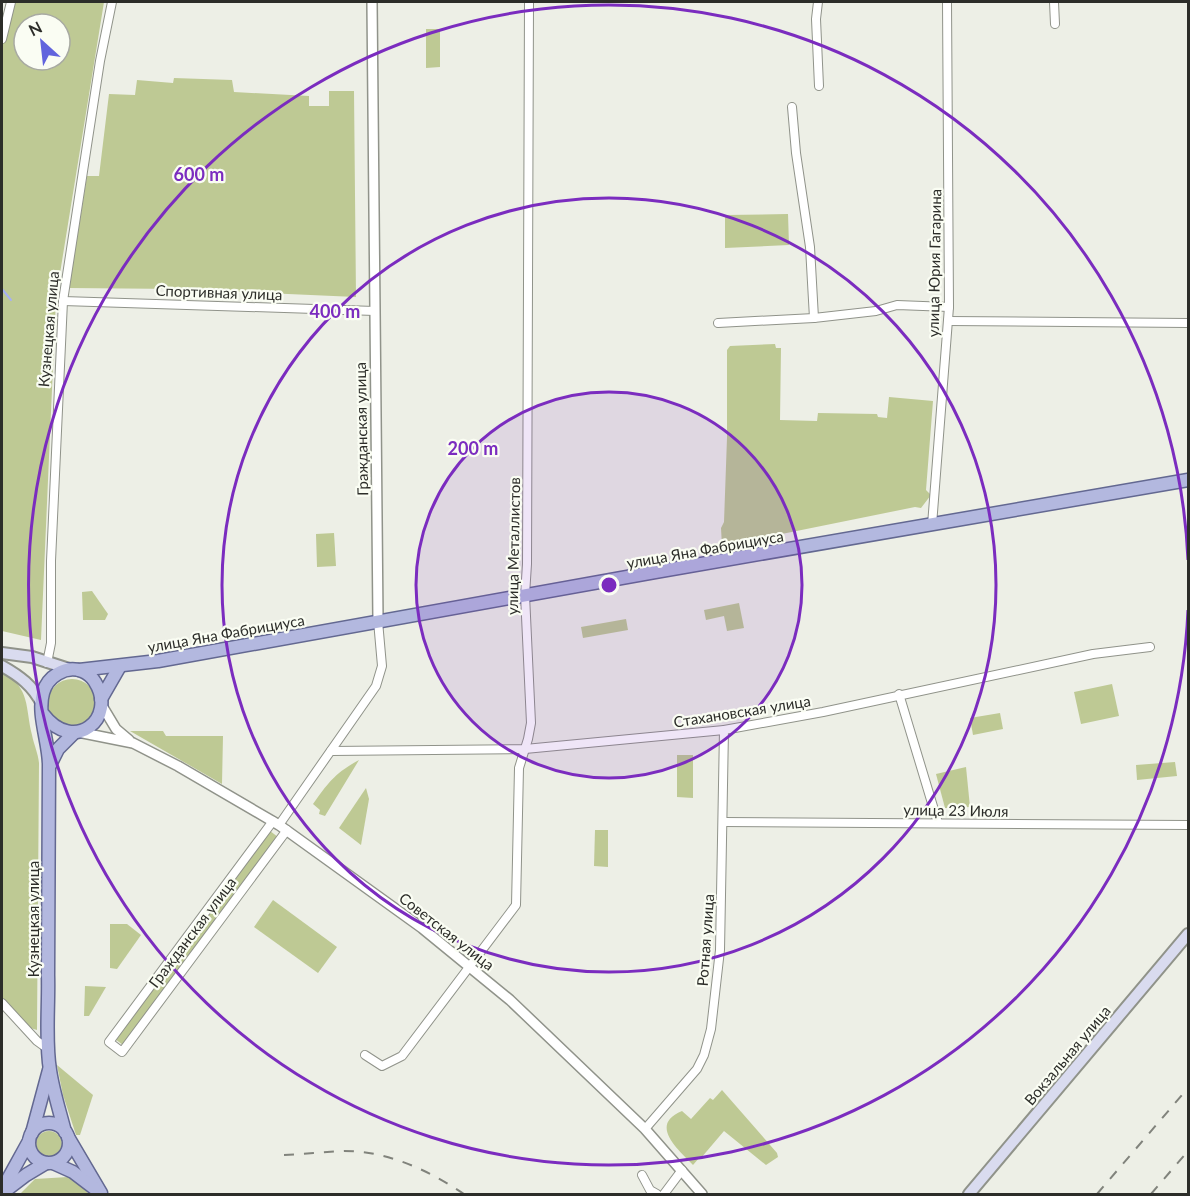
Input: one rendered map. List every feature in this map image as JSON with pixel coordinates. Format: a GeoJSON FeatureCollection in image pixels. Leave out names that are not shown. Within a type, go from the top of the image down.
{"type":"FeatureCollection","features":[{"type":"Feature","properties":{"kind":"main road","name":"улица Яна Фабрициуса"},"geometry":{"type":"LineString","coordinates":[[74,669],[120,666],[1188,480]]}},
{"type":"Feature","properties":{"kind":"main road"},"geometry":{"type":"LineString","coordinates":[[2,652],[32,657],[74,669],[92,678],[97,684],[101,702]]}},
{"type":"Feature","properties":{"kind":"main road"},"geometry":{"type":"LineString","coordinates":[[2,666],[31,686],[42,709],[57,729],[76,732],[92,725],[97,719],[101,702],[120,666]]}},
{"type":"Feature","properties":{"kind":"main road"},"geometry":{"type":"LineString","coordinates":[[42,709],[46,686],[59,673],[74,669]]}},
{"type":"Feature","properties":{"kind":"main road","name":"Кузнецкая улица"},"geometry":{"type":"LineString","coordinates":[[42,709],[49,769],[50,1069],[66,1133],[101,1194]]}},
{"type":"Feature","properties":{"kind":"main road","name":"Кузнецкая улица"},"geometry":{"type":"LineString","coordinates":[[49,769],[58,749],[76,732]]}},
{"type":"Feature","properties":{"kind":"main road","name":"Вокзальная улица"},"geometry":{"type":"LineString","coordinates":[[969,1194],[1188,934]]}},
{"type":"Feature","properties":{"kind":"main road","name":"Кузнецкая улица"},"geometry":{"type":"LineString","coordinates":[[2,1192],[31,1136],[50,1069]]}},
{"type":"Feature","properties":{"kind":"main road"},"geometry":{"type":"LineString","coordinates":[[50,1163],[61,1159],[67,1152],[69,1144],[66,1133],[57,1125],[47,1124],[37,1128],[31,1136],[34,1157],[73,1172],[101,1194]]}},
{"type":"Feature","properties":{"kind":"main road","name":"Кузнецкая улица"},"geometry":{"type":"LineString","coordinates":[[2,1192],[26,1175],[50,1163]]}},
{"type":"Feature","properties":{"kind":"street"},"geometry":{"type":"LineString","coordinates":[[2,39],[11,2]]}},
{"type":"Feature","properties":{"kind":"street","name":"Кузнецкая улица"},"geometry":{"type":"LineString","coordinates":[[47,663],[51,644],[51,561],[63,301],[100,61],[112,2]]}},
{"type":"Feature","properties":{"kind":"street","name":"Гражданская улица"},"geometry":{"type":"LineString","coordinates":[[280,825],[109,1042],[122,1052],[280,825],[376,686],[380,675],[382,666],[378,621],[372,2]]}},
{"type":"Feature","properties":{"kind":"street","name":"улица Металлистов"},"geometry":{"type":"LineString","coordinates":[[365,1055],[381,1066],[402,1056],[516,905],[519,768],[531,723],[525,595],[529,2]]}},
{"type":"Feature","properties":{"kind":"street"},"geometry":{"type":"LineString","coordinates":[[818,2],[816,19],[819,86]]}},
{"type":"Feature","properties":{"kind":"street","name":"улица Юрия Гагарина"},"geometry":{"type":"LineString","coordinates":[[932,525],[949,307],[947,2]]}},
{"type":"Feature","properties":{"kind":"street"},"geometry":{"type":"LineString","coordinates":[[1054,2],[1055,24]]}},
{"type":"Feature","properties":{"kind":"street"},"geometry":{"type":"LineString","coordinates":[[792,107],[796,153],[810,247],[814,318]]}},
{"type":"Feature","properties":{"kind":"street","name":"Спортивная улица"},"geometry":{"type":"LineString","coordinates":[[63,301],[375,311]]}},
{"type":"Feature","properties":{"kind":"street"},"geometry":{"type":"LineString","coordinates":[[718,323],[814,318],[876,311],[897,305],[949,307]]}},
{"type":"Feature","properties":{"kind":"street"},"geometry":{"type":"LineString","coordinates":[[948,321],[1188,323]]}},
{"type":"Feature","properties":{"kind":"street","name":"Стахановская улица"},"geometry":{"type":"LineString","coordinates":[[331,751],[525,749],[724,730],[823,712],[1093,654],[1150,646]]}},
{"type":"Feature","properties":{"kind":"street"},"geometry":{"type":"LineString","coordinates":[[899,694],[938,824]]}},
{"type":"Feature","properties":{"kind":"street","name":"Советская улица"},"geometry":{"type":"LineString","coordinates":[[101,702],[116,729],[133,743],[178,766],[280,825],[422,928],[470,966],[510,1000],[645,1129],[702,1194]]}},
{"type":"Feature","properties":{"kind":"street","name":"Ротная улица"},"geometry":{"type":"LineString","coordinates":[[645,1129],[697,1069],[704,1055],[711,1029],[720,950],[724,730]]}},
{"type":"Feature","properties":{"kind":"street","name":"Советская улица"},"geometry":{"type":"LineString","coordinates":[[76,732],[133,743]]}},
{"type":"Feature","properties":{"kind":"street","name":"улица 23 Июля"},"geometry":{"type":"LineString","coordinates":[[723,822],[1188,825]]}},
{"type":"Feature","properties":{"kind":"street"},"geometry":{"type":"LineString","coordinates":[[2,1003],[49,1050]]}},
{"type":"Feature","properties":{"kind":"street"},"geometry":{"type":"LineString","coordinates":[[664,1194],[682,1170]]}},
{"type":"Feature","properties":{"kind":"street"},"geometry":{"type":"LineString","coordinates":[[642,1175],[650,1190],[657,1194]]}},
{"type":"Feature","properties":{"kind":"green space"},"geometry":{"type":"Polygon","coordinates":[[[11,2],[104,2],[56,298],[41,640],[2,631],[2,38],[11,2]]]}},
{"type":"Feature","properties":{"kind":"green space"},"geometry":{"type":"Polygon","coordinates":[[[426,29],[440,29],[440,67],[426,68],[426,29]]]}},
{"type":"Feature","properties":{"kind":"green space"},"geometry":{"type":"Polygon","coordinates":[[[174,78],[232,80],[234,92],[309,96],[309,106],[329,106],[329,91],[354,91],[356,297],[179,289],[69,288],[87,176],[99,176],[109,94],[135,95],[137,80],[173,83],[174,78]]]}},
{"type":"Feature","properties":{"kind":"green space"},"geometry":{"type":"Polygon","coordinates":[[[788,214],[789,245],[725,248],[725,215],[788,214]]]}},
{"type":"Feature","properties":{"kind":"green space"},"geometry":{"type":"Polygon","coordinates":[[[775,344],[776,348],[781,348],[780,420],[817,421],[818,413],[877,414],[878,417],[887,418],[889,397],[933,401],[926,490],[931,495],[921,508],[915,507],[722,546],[721,528],[724,522],[727,438],[727,350],[730,346],[775,344]]]}},
{"type":"Feature","properties":{"kind":"green space"},"geometry":{"type":"Polygon","coordinates":[[[334,533],[336,566],[317,567],[316,534],[334,533]]]}},
{"type":"Feature","properties":{"kind":"green space"},"geometry":{"type":"Polygon","coordinates":[[[92,591],[108,614],[105,620],[83,620],[82,592],[92,591]]]}},
{"type":"Feature","properties":{"kind":"green space"},"geometry":{"type":"Polygon","coordinates":[[[739,603],[744,628],[727,631],[724,616],[706,620],[704,610],[739,603]]]}},
{"type":"Feature","properties":{"kind":"green space"},"geometry":{"type":"Polygon","coordinates":[[[626,619],[628,630],[583,638],[581,627],[626,619]]]}},
{"type":"Feature","properties":{"kind":"green space"},"geometry":{"type":"Polygon","coordinates":[[[2,672],[18,685],[25,699],[39,763],[37,1030],[27,1027],[2,1002],[2,672]]]}},
{"type":"Feature","properties":{"kind":"green space"},"geometry":{"type":"Polygon","coordinates":[[[67,679],[77,679],[89,686],[96,698],[96,708],[89,720],[77,727],[67,727],[52,716],[48,708],[48,698],[59,683],[67,679]]]}},
{"type":"Feature","properties":{"kind":"green space"},"geometry":{"type":"Polygon","coordinates":[[[1112,684],[1119,716],[1081,724],[1074,692],[1112,684]]]}},
{"type":"Feature","properties":{"kind":"green space"},"geometry":{"type":"Polygon","coordinates":[[[1000,713],[1003,729],[973,735],[970,718],[1000,713]]]}},
{"type":"Feature","properties":{"kind":"green space"},"geometry":{"type":"Polygon","coordinates":[[[130,731],[163,731],[166,736],[223,736],[222,784],[130,731]]]}},
{"type":"Feature","properties":{"kind":"green space"},"geometry":{"type":"Polygon","coordinates":[[[677,755],[693,755],[693,798],[677,797],[677,755]]]}},
{"type":"Feature","properties":{"kind":"green space"},"geometry":{"type":"Polygon","coordinates":[[[359,760],[325,816],[319,814],[320,810],[313,804],[318,797],[338,774],[359,760]]]}},
{"type":"Feature","properties":{"kind":"green space"},"geometry":{"type":"Polygon","coordinates":[[[1175,762],[1177,776],[1137,780],[1136,765],[1175,762]]]}},
{"type":"Feature","properties":{"kind":"green space"},"geometry":{"type":"Polygon","coordinates":[[[966,767],[970,807],[945,808],[936,774],[966,767]]]}},
{"type":"Feature","properties":{"kind":"green space"},"geometry":{"type":"Polygon","coordinates":[[[366,788],[369,799],[361,845],[339,828],[366,788]]]}},
{"type":"Feature","properties":{"kind":"green space"},"geometry":{"type":"Polygon","coordinates":[[[595,830],[608,830],[608,867],[594,866],[595,830]]]}},
{"type":"Feature","properties":{"kind":"green space"},"geometry":{"type":"Polygon","coordinates":[[[270,831],[278,837],[123,1045],[115,1039],[270,831]]]}},
{"type":"Feature","properties":{"kind":"green space"},"geometry":{"type":"Polygon","coordinates":[[[273,900],[337,947],[318,973],[254,927],[273,900]]]}},
{"type":"Feature","properties":{"kind":"green space"},"geometry":{"type":"Polygon","coordinates":[[[110,924],[127,924],[141,935],[117,969],[110,968],[110,924]]]}},
{"type":"Feature","properties":{"kind":"green space"},"geometry":{"type":"Polygon","coordinates":[[[85,986],[106,987],[89,1016],[84,1016],[85,986]]]}},
{"type":"Feature","properties":{"kind":"green space"},"geometry":{"type":"Polygon","coordinates":[[[57,1065],[93,1095],[80,1135],[76,1135],[63,1095],[57,1065]]]}},
{"type":"Feature","properties":{"kind":"green space"},"geometry":{"type":"Polygon","coordinates":[[[722,1090],[778,1157],[766,1165],[724,1131],[693,1165],[674,1145],[667,1130],[667,1123],[672,1117],[682,1111],[691,1119],[710,1098],[713,1100],[722,1090]]]}},
{"type":"Feature","properties":{"kind":"green space"},"geometry":{"type":"Polygon","coordinates":[[[49,1131],[58,1135],[62,1144],[58,1153],[49,1157],[40,1153],[36,1144],[40,1135],[49,1131]]]}},
{"type":"Feature","properties":{"kind":"green space"},"geometry":{"type":"Polygon","coordinates":[[[68,1177],[89,1194],[20,1194],[35,1179],[68,1177]]]}},
{"type":"Feature","properties":{"kind":"waterway"},"geometry":{"type":"LineString","coordinates":[[2,289],[11,300]]}},
{"type":"Feature","properties":{"kind":"railway"},"geometry":{"type":"LineString","coordinates":[[1097,1194],[1188,1088]]}},
{"type":"Feature","properties":{"kind":"railway"},"geometry":{"type":"LineString","coordinates":[[284,1155],[344,1151],[376,1154],[422,1170],[464,1194]]}},
{"type":"Feature","properties":{"kind":"railway"},"geometry":{"type":"LineString","coordinates":[[1151,1194],[1188,1151]]}}]}
